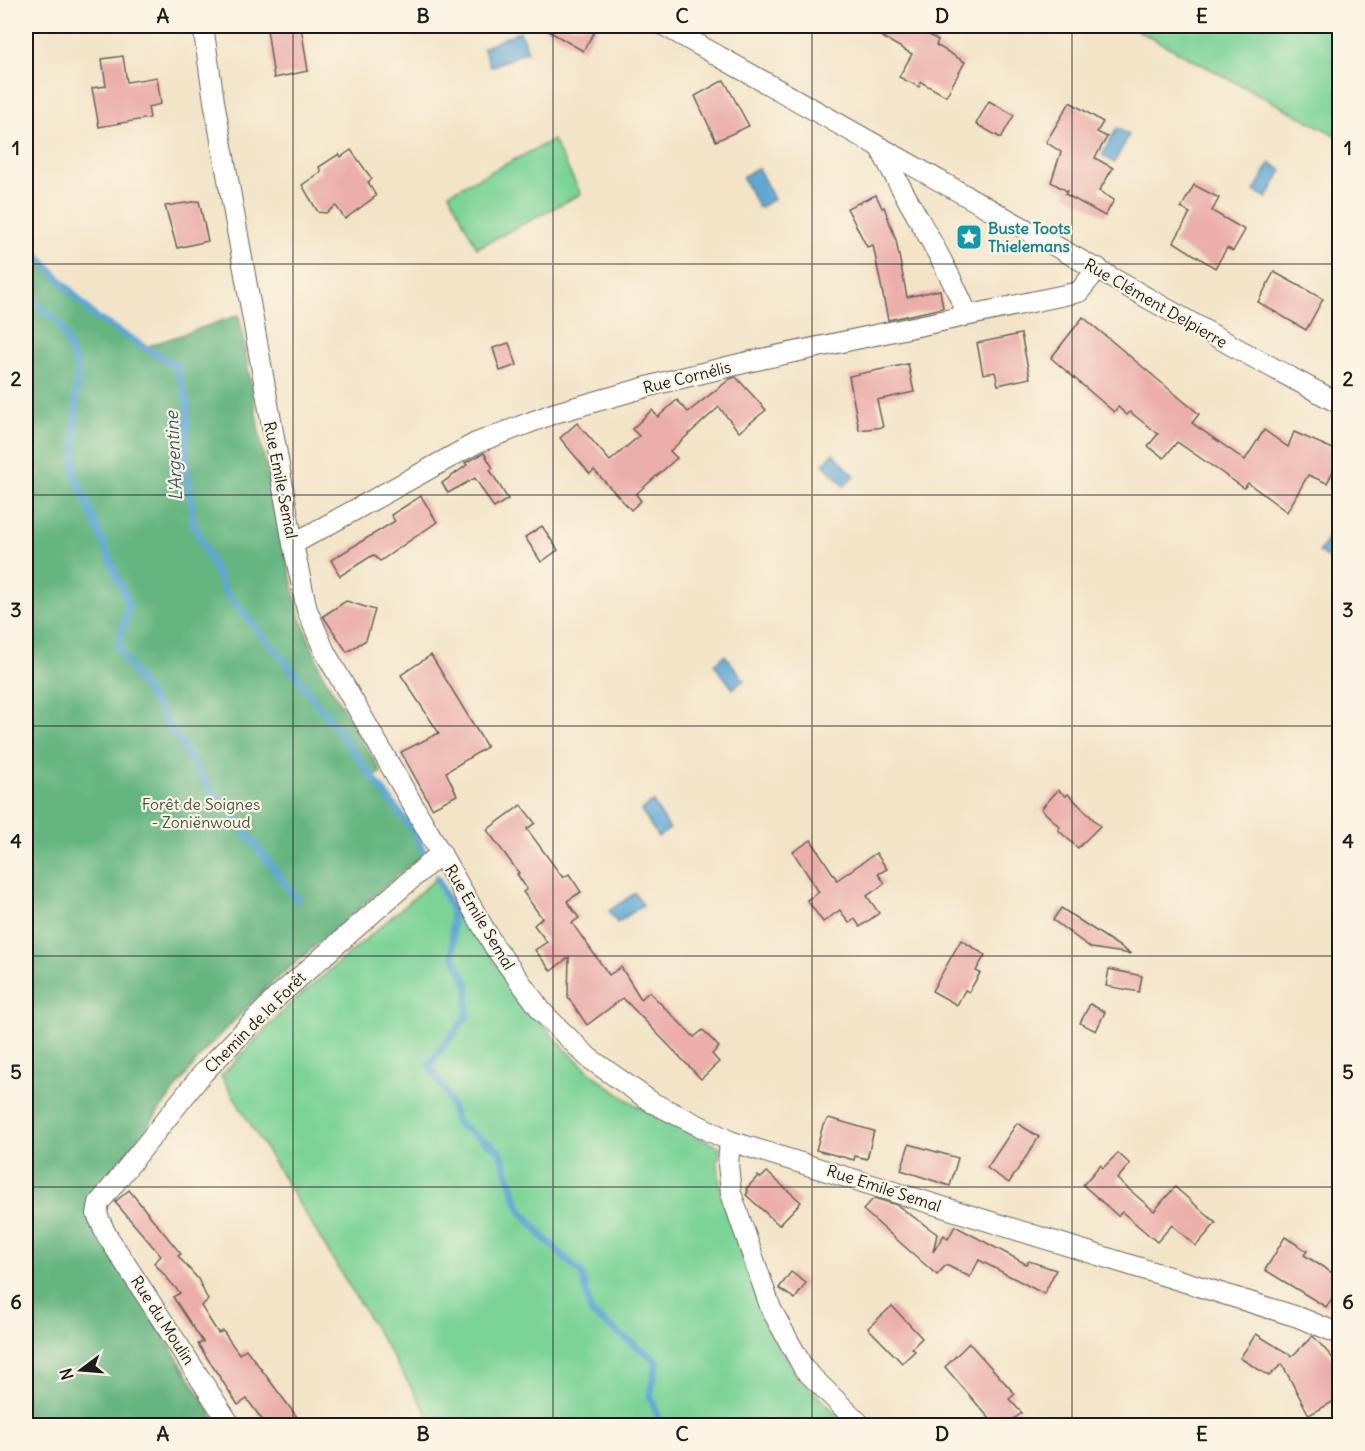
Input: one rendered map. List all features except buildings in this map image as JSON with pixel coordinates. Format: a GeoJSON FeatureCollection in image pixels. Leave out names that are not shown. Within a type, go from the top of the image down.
{"type":"FeatureCollection","features":[{"type":"Feature","properties":{"kind":"street","name":"Rue Emile Semal"},"geometry":{"type":"LineString","coordinates":[[203,26],[214,100],[293,544],[307,610],[325,652],[494,946],[543,1013],[589,1058],[653,1103],[730,1141],[1298,1317],[1340,1334]]}},
{"type":"Feature","properties":{"kind":"street","name":"Rue Clément Delpierre"},"geometry":{"type":"LineString","coordinates":[[665,26],[1098,268],[1238,349],[1340,404]]}},
{"type":"Feature","properties":{"kind":"street"},"geometry":{"type":"LineString","coordinates":[[880,148],[904,196],[938,252],[967,314]]}},
{"type":"Feature","properties":{"kind":"street","name":"Rue Cornélis"},"geometry":{"type":"LineString","coordinates":[[293,544],[476,443],[555,413],[661,383],[967,314],[1080,292],[1098,268]]}},
{"type":"Feature","properties":{"kind":"street","name":"Chemin de la Forêt"},"geometry":{"type":"LineString","coordinates":[[97,1214],[99,1203],[111,1187],[203,1073],[278,996],[441,853]]}},
{"type":"Feature","properties":{"kind":"street"},"geometry":{"type":"LineString","coordinates":[[730,1141],[728,1164],[731,1193],[771,1309],[804,1369],[862,1425]]}},
{"type":"Feature","properties":{"kind":"street","name":"Rue du Moulin"},"geometry":{"type":"LineString","coordinates":[[97,1214],[106,1234],[231,1425]]}},
{"type":"Feature","properties":{"kind":"green space"},"geometry":{"type":"Polygon","coordinates":[[[1129,26],[1339,26],[1339,137],[1129,26]]]}},
{"type":"Feature","properties":{"kind":"green space"},"geometry":{"type":"Polygon","coordinates":[[[553,140],[581,194],[477,248],[449,193],[553,140]]]}},
{"type":"Feature","properties":{"kind":"green space","name":"Forêt de Soignes - Zoniënwoud"},"geometry":{"type":"Polygon","coordinates":[[[26,236],[35,253],[95,317],[146,347],[239,315],[262,449],[299,613],[322,673],[381,772],[373,778],[414,832],[424,853],[266,988],[205,1050],[90,1202],[93,1219],[218,1425],[26,1425],[26,236]]]}},
{"type":"Feature","properties":{"kind":"green space"},"geometry":{"type":"Polygon","coordinates":[[[437,878],[452,908],[459,905],[477,936],[517,994],[564,1048],[618,1094],[658,1118],[720,1147],[718,1164],[721,1196],[762,1313],[796,1375],[848,1425],[434,1425],[221,1076],[286,1008],[437,878]]]}},
{"type":"Feature","properties":{"kind":"water"},"geometry":{"type":"Polygon","coordinates":[[[520,31],[528,51],[491,67],[483,48],[520,31]]]}},
{"type":"Feature","properties":{"kind":"water"},"geometry":{"type":"Polygon","coordinates":[[[1117,128],[1129,135],[1114,163],[1102,155],[1117,128]]]}},
{"type":"Feature","properties":{"kind":"water"},"geometry":{"type":"Polygon","coordinates":[[[1270,163],[1282,170],[1267,198],[1254,191],[1270,163]]]}},
{"type":"Feature","properties":{"kind":"water"},"geometry":{"type":"Polygon","coordinates":[[[758,168],[774,199],[759,208],[742,177],[758,168]]]}},
{"type":"Feature","properties":{"kind":"water"},"geometry":{"type":"Polygon","coordinates":[[[833,453],[855,476],[844,486],[823,464],[833,453]]]}},
{"type":"Feature","properties":{"kind":"water"},"geometry":{"type":"Polygon","coordinates":[[[1335,527],[1339,530],[1339,553],[1334,562],[1319,552],[1335,527]]]}},
{"type":"Feature","properties":{"kind":"water"},"geometry":{"type":"Polygon","coordinates":[[[725,655],[744,680],[733,689],[714,664],[725,655]]]}},
{"type":"Feature","properties":{"kind":"water"},"geometry":{"type":"Polygon","coordinates":[[[653,802],[670,829],[658,837],[641,810],[653,802]]]}},
{"type":"Feature","properties":{"kind":"water"},"geometry":{"type":"Polygon","coordinates":[[[635,893],[643,905],[617,923],[609,911],[635,893]]]}},
{"type":"Feature","properties":{"kind":"waterway","name":"L'Argentine"},"geometry":{"type":"LineString","coordinates":[[26,236],[35,253],[95,317],[176,366],[188,405],[186,459],[194,525],[225,591],[289,666],[414,832],[424,853]]}},
{"type":"Feature","properties":{"kind":"waterway","name":"L'Argentine"},"geometry":{"type":"LineString","coordinates":[[26,293],[61,325],[77,368],[74,472],[129,605],[118,648],[203,778],[298,900]]}},
{"type":"Feature","properties":{"kind":"waterway","name":"L'Argentine"},"geometry":{"type":"LineString","coordinates":[[437,878],[452,909],[453,955],[468,985],[467,1016],[429,1065],[448,1096],[457,1123],[500,1151],[520,1209],[543,1237],[582,1274],[591,1313],[657,1361],[650,1395],[662,1426]]}},
{"type":"Feature","properties":{"kind":"place","name":"Buste Toots Thielemans"},"geometry":{"type":"Point","coordinates":[969,237]}}]}
